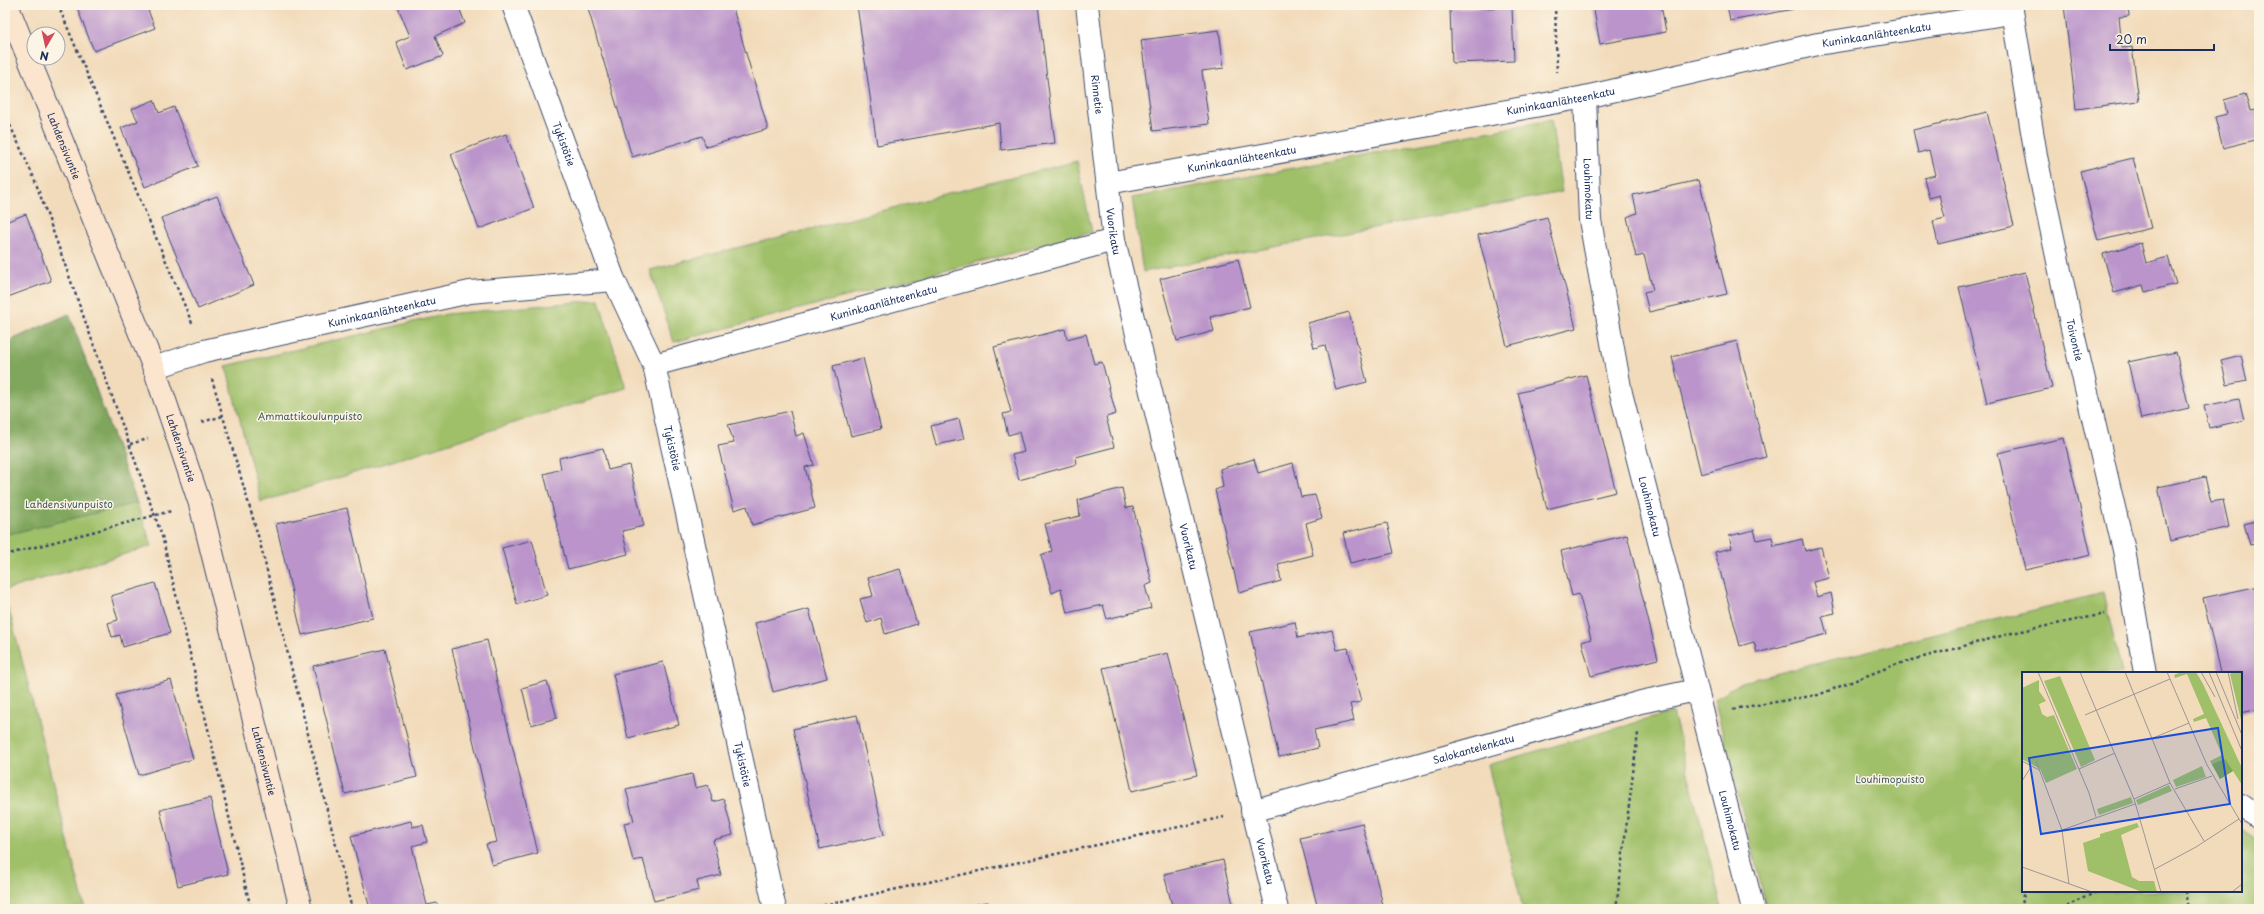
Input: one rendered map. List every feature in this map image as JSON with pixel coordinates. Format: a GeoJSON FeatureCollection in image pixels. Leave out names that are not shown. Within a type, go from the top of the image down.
{"type":"FeatureCollection","features":[{"type":"Feature","properties":{"kind":"main road","name":"Lahdensivuntie"},"geometry":{"type":"LineString","coordinates":[[7,5],[154,368],[200,504],[302,909]]}},
{"type":"Feature","properties":{"kind":"street","name":"Tykistötie"},"geometry":{"type":"LineString","coordinates":[[512,5],[614,280],[654,365],[775,909]]}},
{"type":"Feature","properties":{"kind":"street","name":"Rinnetie"},"geometry":{"type":"LineString","coordinates":[[1087,5],[1108,183]]}},
{"type":"Feature","properties":{"kind":"street","name":"Kuninkaanlähteenkatu"},"geometry":{"type":"LineString","coordinates":[[1108,183],[1585,97],[1818,44],[2011,9]]}},
{"type":"Feature","properties":{"kind":"street","name":"Toivontie"},"geometry":{"type":"LineString","coordinates":[[2011,9],[2037,161],[2073,333],[2124,550],[2145,672]]}},
{"type":"Feature","properties":{"kind":"street","name":"Louhimokatu"},"geometry":{"type":"LineString","coordinates":[[1585,97],[1590,220],[1621,393],[1753,909]]}},
{"type":"Feature","properties":{"kind":"street","name":"Vuorikatu"},"geometry":{"type":"LineString","coordinates":[[1108,183],[1114,240],[1277,909]]}},
{"type":"Feature","properties":{"kind":"street","name":"Kuninkaanlähteenkatu"},"geometry":{"type":"LineString","coordinates":[[654,365],[1114,240]]}},
{"type":"Feature","properties":{"kind":"street","name":"Kuninkaanlähteenkatu"},"geometry":{"type":"LineString","coordinates":[[154,368],[204,351],[470,292],[614,280]]}},
{"type":"Feature","properties":{"kind":"street","name":"Salokantelenkatu"},"geometry":{"type":"LineString","coordinates":[[1252,811],[1641,702],[1696,690]]}},
{"type":"Feature","properties":{"kind":"path"},"geometry":{"type":"LineString","coordinates":[[58,5],[204,351],[259,539],[352,909]]}},
{"type":"Feature","properties":{"kind":"path"},"geometry":{"type":"LineString","coordinates":[[1556,5],[1558,102]]}},
{"type":"Feature","properties":{"kind":"path"},"geometry":{"type":"LineString","coordinates":[[5,114],[34,178],[162,536],[251,909]]}},
{"type":"Feature","properties":{"kind":"path"},"geometry":{"type":"LineString","coordinates":[[5,555],[200,504]]}},
{"type":"Feature","properties":{"kind":"path"},"geometry":{"type":"LineString","coordinates":[[1749,707],[1818,695],[1894,665],[2012,633],[2134,608]]}},
{"type":"Feature","properties":{"kind":"path"},"geometry":{"type":"LineString","coordinates":[[1616,909],[1641,702]]}},
{"type":"Feature","properties":{"kind":"path"},"geometry":{"type":"LineString","coordinates":[[806,909],[1252,811]]}},
{"type":"Feature","properties":{"kind":"path"},"geometry":{"type":"LineString","coordinates":[[2021,909],[2025,892]]}},
{"type":"Feature","properties":{"kind":"path"},"geometry":{"type":"LineString","coordinates":[[2061,909],[2096,892]]}},
{"type":"Feature","properties":{"kind":"path"},"geometry":{"type":"LineString","coordinates":[[2185,892],[2188,909]]}},
{"type":"Feature","properties":{"kind":"green space"},"geometry":{"type":"Polygon","coordinates":[[[1551,120],[1562,192],[1143,272],[1132,198],[1551,120]]]}},
{"type":"Feature","properties":{"kind":"green space"},"geometry":{"type":"Polygon","coordinates":[[[1077,161],[1092,232],[674,342],[650,270],[1077,161]]]}},
{"type":"Feature","properties":{"kind":"green space","name":"Ammattikoulunpuisto"},"geometry":{"type":"Polygon","coordinates":[[[599,300],[626,388],[261,502],[226,366],[447,314],[599,300]]]}},
{"type":"Feature","properties":{"kind":"green space","name":"Lahdensivunpuisto"},"geometry":{"type":"Polygon","coordinates":[[[69,314],[152,546],[5,590],[5,343],[69,314]]]}},
{"type":"Feature","properties":{"kind":"green space","name":"Lahdensivunpuisto"},"geometry":{"type":"Polygon","coordinates":[[[69,314],[137,503],[5,535],[5,343],[69,314]]]}},
{"type":"Feature","properties":{"kind":"green space","name":"Louhimopuisto"},"geometry":{"type":"Polygon","coordinates":[[[2103,593],[2122,672],[2022,672],[2022,892],[2242,892],[2242,830],[2259,841],[2259,909],[1767,909],[1714,699],[1742,682],[2103,593]]]}},
{"type":"Feature","properties":{"kind":"green space"},"geometry":{"type":"Polygon","coordinates":[[[5,603],[10,613],[85,909],[5,909],[5,603]]]}},
{"type":"Feature","properties":{"kind":"green space"},"geometry":{"type":"Polygon","coordinates":[[[1673,712],[1722,909],[1523,909],[1488,765],[1673,712]]]}},
{"type":"Feature","properties":{"kind":"building"},"geometry":{"type":"Polygon","coordinates":[[[76,5],[146,5],[155,28],[94,51],[76,5]]]}},
{"type":"Feature","properties":{"kind":"building"},"geometry":{"type":"Polygon","coordinates":[[[397,5],[458,5],[465,23],[435,36],[443,56],[407,70],[396,42],[410,36],[397,5]]]}},
{"type":"Feature","properties":{"kind":"building"},"geometry":{"type":"Polygon","coordinates":[[[587,5],[732,5],[768,129],[706,147],[702,136],[632,157],[587,5]]]}},
{"type":"Feature","properties":{"kind":"building"},"geometry":{"type":"Polygon","coordinates":[[[857,5],[1038,5],[1055,143],[1001,150],[999,123],[877,145],[857,5]]]}},
{"type":"Feature","properties":{"kind":"building"},"geometry":{"type":"Polygon","coordinates":[[[1593,5],[1661,5],[1666,32],[1600,44],[1593,5]]]}},
{"type":"Feature","properties":{"kind":"building"},"geometry":{"type":"Polygon","coordinates":[[[1727,5],[1794,5],[1794,9],[1730,21],[1727,5]]]}},
{"type":"Feature","properties":{"kind":"building"},"geometry":{"type":"Polygon","coordinates":[[[2064,5],[2128,5],[2129,16],[2119,17],[2122,48],[2132,47],[2139,101],[2076,109],[2064,5]]]}},
{"type":"Feature","properties":{"kind":"building"},"geometry":{"type":"Polygon","coordinates":[[[1512,7],[1514,61],[1452,63],[1450,9],[1512,7]]]}},
{"type":"Feature","properties":{"kind":"building"},"geometry":{"type":"Polygon","coordinates":[[[1219,30],[1224,68],[1202,71],[1209,124],[1153,131],[1141,40],[1219,30]]]}},
{"type":"Feature","properties":{"kind":"building"},"geometry":{"type":"Polygon","coordinates":[[[2245,94],[2250,111],[2257,110],[2259,139],[2223,148],[2215,117],[2227,114],[2224,100],[2245,94]]]}},
{"type":"Feature","properties":{"kind":"building"},"geometry":{"type":"Polygon","coordinates":[[[154,100],[159,113],[174,107],[198,166],[145,187],[121,128],[138,121],[132,109],[154,100]]]}},
{"type":"Feature","properties":{"kind":"building"},"geometry":{"type":"Polygon","coordinates":[[[1987,112],[2014,226],[1938,244],[1933,221],[1945,218],[1939,195],[1929,198],[1924,178],[1935,175],[1929,150],[1918,153],[1913,130],[1987,112]]]}},
{"type":"Feature","properties":{"kind":"building"},"geometry":{"type":"Polygon","coordinates":[[[506,134],[534,208],[479,229],[451,154],[506,134]]]}},
{"type":"Feature","properties":{"kind":"building"},"geometry":{"type":"Polygon","coordinates":[[[2133,158],[2151,228],[2098,241],[2080,171],[2133,158]]]}},
{"type":"Feature","properties":{"kind":"building"},"geometry":{"type":"Polygon","coordinates":[[[1699,180],[1727,294],[1649,312],[1644,292],[1653,290],[1644,255],[1636,257],[1627,217],[1637,213],[1633,195],[1699,180]]]}},
{"type":"Feature","properties":{"kind":"building"},"geometry":{"type":"Polygon","coordinates":[[[217,196],[254,285],[198,309],[161,218],[217,196]]]}},
{"type":"Feature","properties":{"kind":"building"},"geometry":{"type":"Polygon","coordinates":[[[5,214],[8,221],[26,214],[51,281],[5,298],[5,214]]]}},
{"type":"Feature","properties":{"kind":"building"},"geometry":{"type":"Polygon","coordinates":[[[1547,217],[1576,328],[1507,346],[1478,235],[1547,217]]]}},
{"type":"Feature","properties":{"kind":"building"},"geometry":{"type":"Polygon","coordinates":[[[2141,243],[2146,263],[2168,257],[2176,284],[2145,292],[2143,285],[2114,293],[2103,254],[2141,243]]]}},
{"type":"Feature","properties":{"kind":"building"},"geometry":{"type":"Polygon","coordinates":[[[1238,259],[1250,307],[1210,317],[1214,331],[1177,341],[1160,279],[1238,259]]]}},
{"type":"Feature","properties":{"kind":"building"},"geometry":{"type":"Polygon","coordinates":[[[2025,272],[2052,388],[1987,403],[1959,287],[2025,272]]]}},
{"type":"Feature","properties":{"kind":"building"},"geometry":{"type":"Polygon","coordinates":[[[1349,312],[1367,382],[1336,390],[1325,345],[1314,348],[1308,323],[1349,312]]]}},
{"type":"Feature","properties":{"kind":"building"},"geometry":{"type":"Polygon","coordinates":[[[1065,329],[1067,339],[1086,334],[1094,364],[1102,362],[1116,414],[1106,417],[1114,447],[1076,457],[1077,464],[1019,480],[1012,455],[1024,452],[1019,432],[1008,435],[1003,414],[1011,412],[994,347],[1065,329]]]}},
{"type":"Feature","properties":{"kind":"building"},"geometry":{"type":"Polygon","coordinates":[[[1737,341],[1766,457],[1701,474],[1672,357],[1737,341]]]}},
{"type":"Feature","properties":{"kind":"building"},"geometry":{"type":"Polygon","coordinates":[[[2176,352],[2189,408],[2141,419],[2128,362],[2176,352]]]}},
{"type":"Feature","properties":{"kind":"building"},"geometry":{"type":"Polygon","coordinates":[[[2241,355],[2247,381],[2227,385],[2221,360],[2241,355]]]}},
{"type":"Feature","properties":{"kind":"building"},"geometry":{"type":"Polygon","coordinates":[[[863,358],[881,429],[851,436],[833,366],[863,358]]]}},
{"type":"Feature","properties":{"kind":"building"},"geometry":{"type":"Polygon","coordinates":[[[1586,375],[1616,492],[1547,509],[1518,393],[1586,375]]]}},
{"type":"Feature","properties":{"kind":"building"},"geometry":{"type":"Polygon","coordinates":[[[2239,399],[2244,420],[2209,428],[2204,406],[2239,399]]]}},
{"type":"Feature","properties":{"kind":"building"},"geometry":{"type":"Polygon","coordinates":[[[790,411],[796,436],[804,433],[814,465],[805,467],[815,508],[752,525],[747,506],[734,510],[718,446],[734,443],[728,425],[790,411]]]}},
{"type":"Feature","properties":{"kind":"building"},"geometry":{"type":"Polygon","coordinates":[[[959,419],[964,439],[936,445],[931,426],[959,419]]]}},
{"type":"Feature","properties":{"kind":"building"},"geometry":{"type":"Polygon","coordinates":[[[2064,438],[2091,555],[2025,570],[1998,453],[2064,438]]]}},
{"type":"Feature","properties":{"kind":"building"},"geometry":{"type":"Polygon","coordinates":[[[603,448],[608,470],[629,465],[644,526],[622,531],[628,554],[568,569],[544,474],[561,469],[559,458],[603,448]]]}},
{"type":"Feature","properties":{"kind":"building"},"geometry":{"type":"Polygon","coordinates":[[[1254,459],[1258,473],[1293,463],[1301,497],[1315,495],[1322,518],[1306,523],[1313,555],[1278,564],[1281,581],[1239,593],[1215,490],[1223,487],[1220,469],[1254,459]]]}},
{"type":"Feature","properties":{"kind":"building"},"geometry":{"type":"Polygon","coordinates":[[[2205,477],[2211,502],[2223,500],[2229,527],[2170,541],[2158,487],[2205,477]]]}},
{"type":"Feature","properties":{"kind":"building"},"geometry":{"type":"Polygon","coordinates":[[[1122,488],[1126,508],[1133,507],[1152,583],[1145,586],[1151,608],[1107,619],[1103,605],[1067,613],[1061,589],[1052,593],[1041,555],[1052,551],[1045,524],[1080,516],[1078,500],[1122,488]]]}},
{"type":"Feature","properties":{"kind":"building"},"geometry":{"type":"Polygon","coordinates":[[[347,508],[373,618],[302,635],[276,524],[347,508]]]}},
{"type":"Feature","properties":{"kind":"building"},"geometry":{"type":"Polygon","coordinates":[[[2259,520],[2259,543],[2250,545],[2244,524],[2259,520]]]}},
{"type":"Feature","properties":{"kind":"building"},"geometry":{"type":"Polygon","coordinates":[[[1387,523],[1394,553],[1350,563],[1343,533],[1387,523]]]}},
{"type":"Feature","properties":{"kind":"building"},"geometry":{"type":"Polygon","coordinates":[[[1754,530],[1757,540],[1772,537],[1774,546],[1802,539],[1805,551],[1821,547],[1829,578],[1813,582],[1817,597],[1831,593],[1835,613],[1822,616],[1827,634],[1757,653],[1754,642],[1740,646],[1715,552],[1732,548],[1729,536],[1754,530]]]}},
{"type":"Feature","properties":{"kind":"building"},"geometry":{"type":"Polygon","coordinates":[[[1627,535],[1658,659],[1591,676],[1582,642],[1591,639],[1579,594],[1572,596],[1561,551],[1627,535]]]}},
{"type":"Feature","properties":{"kind":"building"},"geometry":{"type":"Polygon","coordinates":[[[532,540],[547,595],[517,604],[502,548],[532,540]]]}},
{"type":"Feature","properties":{"kind":"building"},"geometry":{"type":"Polygon","coordinates":[[[900,569],[917,624],[885,634],[881,618],[867,623],[860,599],[873,596],[868,578],[900,569]]]}},
{"type":"Feature","properties":{"kind":"building"},"geometry":{"type":"Polygon","coordinates":[[[155,583],[170,633],[123,647],[120,635],[112,637],[108,623],[118,620],[111,596],[155,583]]]}},
{"type":"Feature","properties":{"kind":"building"},"geometry":{"type":"Polygon","coordinates":[[[2259,586],[2259,709],[2242,713],[2242,672],[2220,672],[2203,598],[2259,586]]]}},
{"type":"Feature","properties":{"kind":"building"},"geometry":{"type":"Polygon","coordinates":[[[809,609],[827,678],[773,692],[755,623],[809,609]]]}},
{"type":"Feature","properties":{"kind":"building"},"geometry":{"type":"Polygon","coordinates":[[[1295,622],[1298,638],[1332,630],[1337,650],[1348,648],[1361,702],[1350,704],[1354,721],[1314,730],[1318,748],[1279,757],[1250,632],[1295,622]]]}},
{"type":"Feature","properties":{"kind":"building"},"geometry":{"type":"Polygon","coordinates":[[[487,640],[538,853],[492,865],[486,844],[497,842],[452,649],[487,640]]]}},
{"type":"Feature","properties":{"kind":"building"},"geometry":{"type":"Polygon","coordinates":[[[385,649],[417,777],[345,794],[313,666],[385,649]]]}},
{"type":"Feature","properties":{"kind":"building"},"geometry":{"type":"Polygon","coordinates":[[[1168,653],[1197,775],[1132,791],[1103,668],[1168,653]]]}},
{"type":"Feature","properties":{"kind":"building"},"geometry":{"type":"Polygon","coordinates":[[[663,662],[679,725],[628,738],[613,674],[663,662]]]}},
{"type":"Feature","properties":{"kind":"building"},"geometry":{"type":"Polygon","coordinates":[[[171,680],[193,759],[139,775],[116,695],[171,680]]]}},
{"type":"Feature","properties":{"kind":"building"},"geometry":{"type":"Polygon","coordinates":[[[547,681],[557,718],[531,725],[522,688],[547,681]]]}},
{"type":"Feature","properties":{"kind":"building"},"geometry":{"type":"Polygon","coordinates":[[[857,715],[884,835],[820,849],[793,729],[857,715]]]}},
{"type":"Feature","properties":{"kind":"building"},"geometry":{"type":"Polygon","coordinates":[[[692,774],[695,788],[708,785],[713,802],[724,799],[733,835],[713,840],[721,875],[697,881],[699,890],[654,901],[643,859],[633,861],[624,823],[634,821],[626,789],[692,774]]]}},
{"type":"Feature","properties":{"kind":"building"},"geometry":{"type":"Polygon","coordinates":[[[210,798],[228,874],[178,886],[160,810],[210,798]]]}},
{"type":"Feature","properties":{"kind":"building"},"geometry":{"type":"Polygon","coordinates":[[[411,821],[412,827],[423,825],[427,842],[412,846],[427,905],[437,903],[439,909],[370,909],[351,836],[411,821]]]}},
{"type":"Feature","properties":{"kind":"building"},"geometry":{"type":"Polygon","coordinates":[[[1362,823],[1384,909],[1318,909],[1300,838],[1362,823]]]}},
{"type":"Feature","properties":{"kind":"building"},"geometry":{"type":"Polygon","coordinates":[[[1223,860],[1234,909],[1173,909],[1164,874],[1223,860]]]}},
{"type":"Feature","properties":{"kind":"building"},"geometry":{"type":"Polygon","coordinates":[[[988,902],[990,909],[957,909],[957,908],[988,902]]]}}]}
